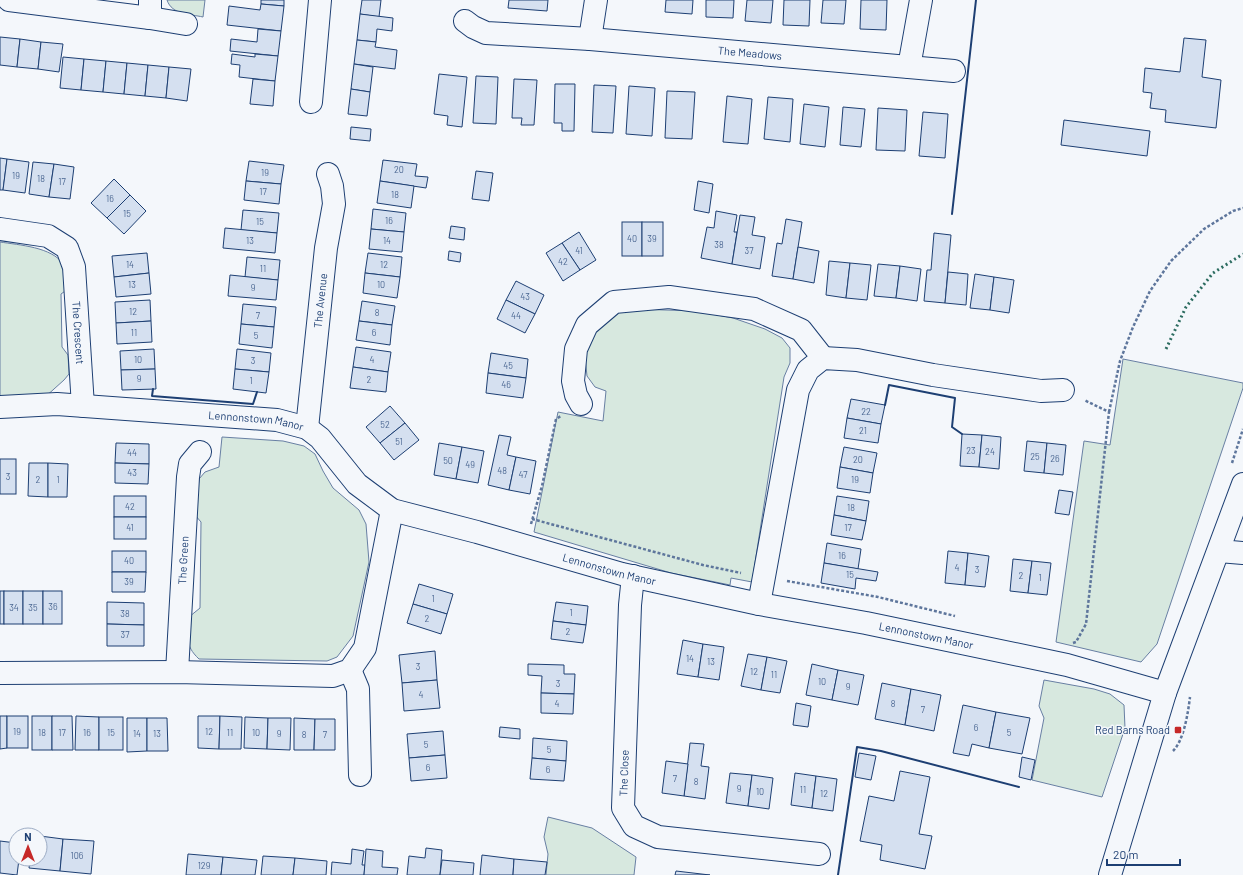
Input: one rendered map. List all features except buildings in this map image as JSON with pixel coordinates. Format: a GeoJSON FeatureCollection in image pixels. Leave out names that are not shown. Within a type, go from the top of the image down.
{"type":"FeatureCollection","features":[{"type":"Feature","properties":{"kind":"street"},"geometry":{"type":"LineString","coordinates":[[9,0],[150,9],[186,24]]}},
{"type":"Feature","properties":{"kind":"street"},"geometry":{"type":"LineString","coordinates":[[311,102],[320,0]]}},
{"type":"Feature","properties":{"kind":"street"},"geometry":{"type":"LineString","coordinates":[[590,39],[596,0]]}},
{"type":"Feature","properties":{"kind":"street"},"geometry":{"type":"LineString","coordinates":[[909,67],[921,0]]}},
{"type":"Feature","properties":{"kind":"street","name":"The Meadows"},"geometry":{"type":"LineString","coordinates":[[465,20],[473,27],[486,34],[590,39],[954,71]]}},
{"type":"Feature","properties":{"kind":"street","name":"The Avenue"},"geometry":{"type":"LineString","coordinates":[[307,428],[326,248],[334,204],[332,186],[328,174]]}},
{"type":"Feature","properties":{"kind":"street","name":"The Crescent"},"geometry":{"type":"LineString","coordinates":[[0,228],[48,236],[67,248],[74,267],[83,406]]}},
{"type":"Feature","properties":{"kind":"street"},"geometry":{"type":"LineString","coordinates":[[581,404],[576,395],[573,381],[576,349],[587,325],[614,302],[668,297],[754,309],[801,330],[823,358]]}},
{"type":"Feature","properties":{"kind":"street"},"geometry":{"type":"LineString","coordinates":[[759,604],[798,390],[808,370],[823,358],[857,360],[933,375],[1041,391],[1063,390]]}},
{"type":"Feature","properties":{"kind":"street"},"geometry":{"type":"LineString","coordinates":[[0,407],[57,404],[83,406]]}},
{"type":"Feature","properties":{"kind":"street","name":"Lennonstown Manor"},"geometry":{"type":"LineString","coordinates":[[83,406],[277,420],[307,428],[320,438],[357,484],[392,510],[477,532],[633,576],[759,604],[866,623],[1059,663],[1165,693]]}},
{"type":"Feature","properties":{"kind":"street","name":"The Green"},"geometry":{"type":"LineString","coordinates":[[177,672],[188,477],[190,464],[200,452]]}},
{"type":"Feature","properties":{"kind":"street"},"geometry":{"type":"LineString","coordinates":[[1110,875],[1165,693],[1243,484]]}},
{"type":"Feature","properties":{"kind":"street"},"geometry":{"type":"LineString","coordinates":[[0,673],[177,672],[333,676],[350,670],[365,648],[392,510]]}},
{"type":"Feature","properties":{"kind":"street"},"geometry":{"type":"LineString","coordinates":[[1219,551],[1243,553]]}},
{"type":"Feature","properties":{"kind":"street","name":"The Close"},"geometry":{"type":"LineString","coordinates":[[633,576],[630,605],[623,808],[634,826],[658,837],[819,854]]}},
{"type":"Feature","properties":{"kind":"street"},"geometry":{"type":"LineString","coordinates":[[350,670],[358,689],[360,775]]}},
{"type":"Feature","properties":{"kind":"path"},"geometry":{"type":"LineString","coordinates":[[1071,645],[1076,642],[1086,624],[1109,412],[1120,361],[1133,327],[1150,291],[1171,261],[1204,229],[1233,211],[1243,208]]}},
{"type":"Feature","properties":{"kind":"path"},"geometry":{"type":"LineString","coordinates":[[1063,390],[1109,412]]}},
{"type":"Feature","properties":{"kind":"path"},"geometry":{"type":"LineString","coordinates":[[524,545],[542,486],[556,419],[581,404]]}},
{"type":"Feature","properties":{"kind":"path"},"geometry":{"type":"LineString","coordinates":[[1231,466],[1243,429]]}},
{"type":"Feature","properties":{"kind":"path"},"geometry":{"type":"LineString","coordinates":[[532,519],[703,565],[878,597],[962,617]]}},
{"type":"Feature","properties":{"kind":"shaded area"},"geometry":{"type":"Polygon","coordinates":[[[167,0],[205,0],[203,17],[177,11],[169,5],[167,0]]]}},
{"type":"Feature","properties":{"kind":"shaded area"},"geometry":{"type":"Polygon","coordinates":[[[0,242],[43,250],[51,254],[58,258],[63,264],[67,276],[68,289],[61,294],[62,347],[68,355],[69,374],[44,398],[0,398],[0,242]]]}},
{"type":"Feature","properties":{"kind":"shaded area"},"geometry":{"type":"Polygon","coordinates":[[[634,309],[697,311],[733,318],[765,329],[782,338],[790,348],[790,363],[784,377],[752,582],[731,578],[730,585],[671,573],[534,532],[558,412],[603,421],[606,391],[595,387],[587,376],[585,357],[589,341],[600,325],[613,313],[634,309]]]}},
{"type":"Feature","properties":{"kind":"shaded area"},"geometry":{"type":"Polygon","coordinates":[[[1123,359],[1243,383],[1243,388],[1157,644],[1141,662],[1056,642],[1084,441],[1110,445],[1123,359]]]}},
{"type":"Feature","properties":{"kind":"shaded area"},"geometry":{"type":"Polygon","coordinates":[[[222,437],[283,441],[304,446],[315,454],[333,488],[359,510],[366,524],[369,562],[353,636],[337,657],[327,661],[199,659],[191,649],[188,640],[189,617],[200,608],[201,522],[195,515],[199,479],[205,472],[219,467],[222,437]]]}},
{"type":"Feature","properties":{"kind":"shaded area"},"geometry":{"type":"Polygon","coordinates":[[[1044,680],[1094,689],[1110,694],[1124,705],[1125,728],[1102,797],[1032,780],[1044,718],[1039,706],[1044,680]]]}},
{"type":"Feature","properties":{"kind":"shaded area"},"geometry":{"type":"Polygon","coordinates":[[[548,817],[592,828],[636,857],[634,875],[546,875],[548,854],[544,837],[548,817]]]}},
{"type":"Feature","properties":{"kind":"hedge"},"geometry":{"type":"LineString","coordinates":[[1166,349],[1186,307],[1213,273],[1243,254]]}},
{"type":"Feature","properties":{"kind":"wall"},"geometry":{"type":"LineString","coordinates":[[952,214],[976,0]]}},
{"type":"Feature","properties":{"kind":"wall"},"geometry":{"type":"LineString","coordinates":[[885,405],[889,385],[955,398],[952,427],[962,434]]}},
{"type":"Feature","properties":{"kind":"wall"},"geometry":{"type":"LineString","coordinates":[[153,389],[152,396],[253,404],[257,392]]}},
{"type":"Feature","properties":{"kind":"wall"},"geometry":{"type":"LineString","coordinates":[[838,875],[857,747],[881,751],[1019,787]]}},
{"type":"Feature","properties":{"kind":"place","name":"Red Barns Road"},"geometry":{"type":"Point","coordinates":[1178,730]}}]}
